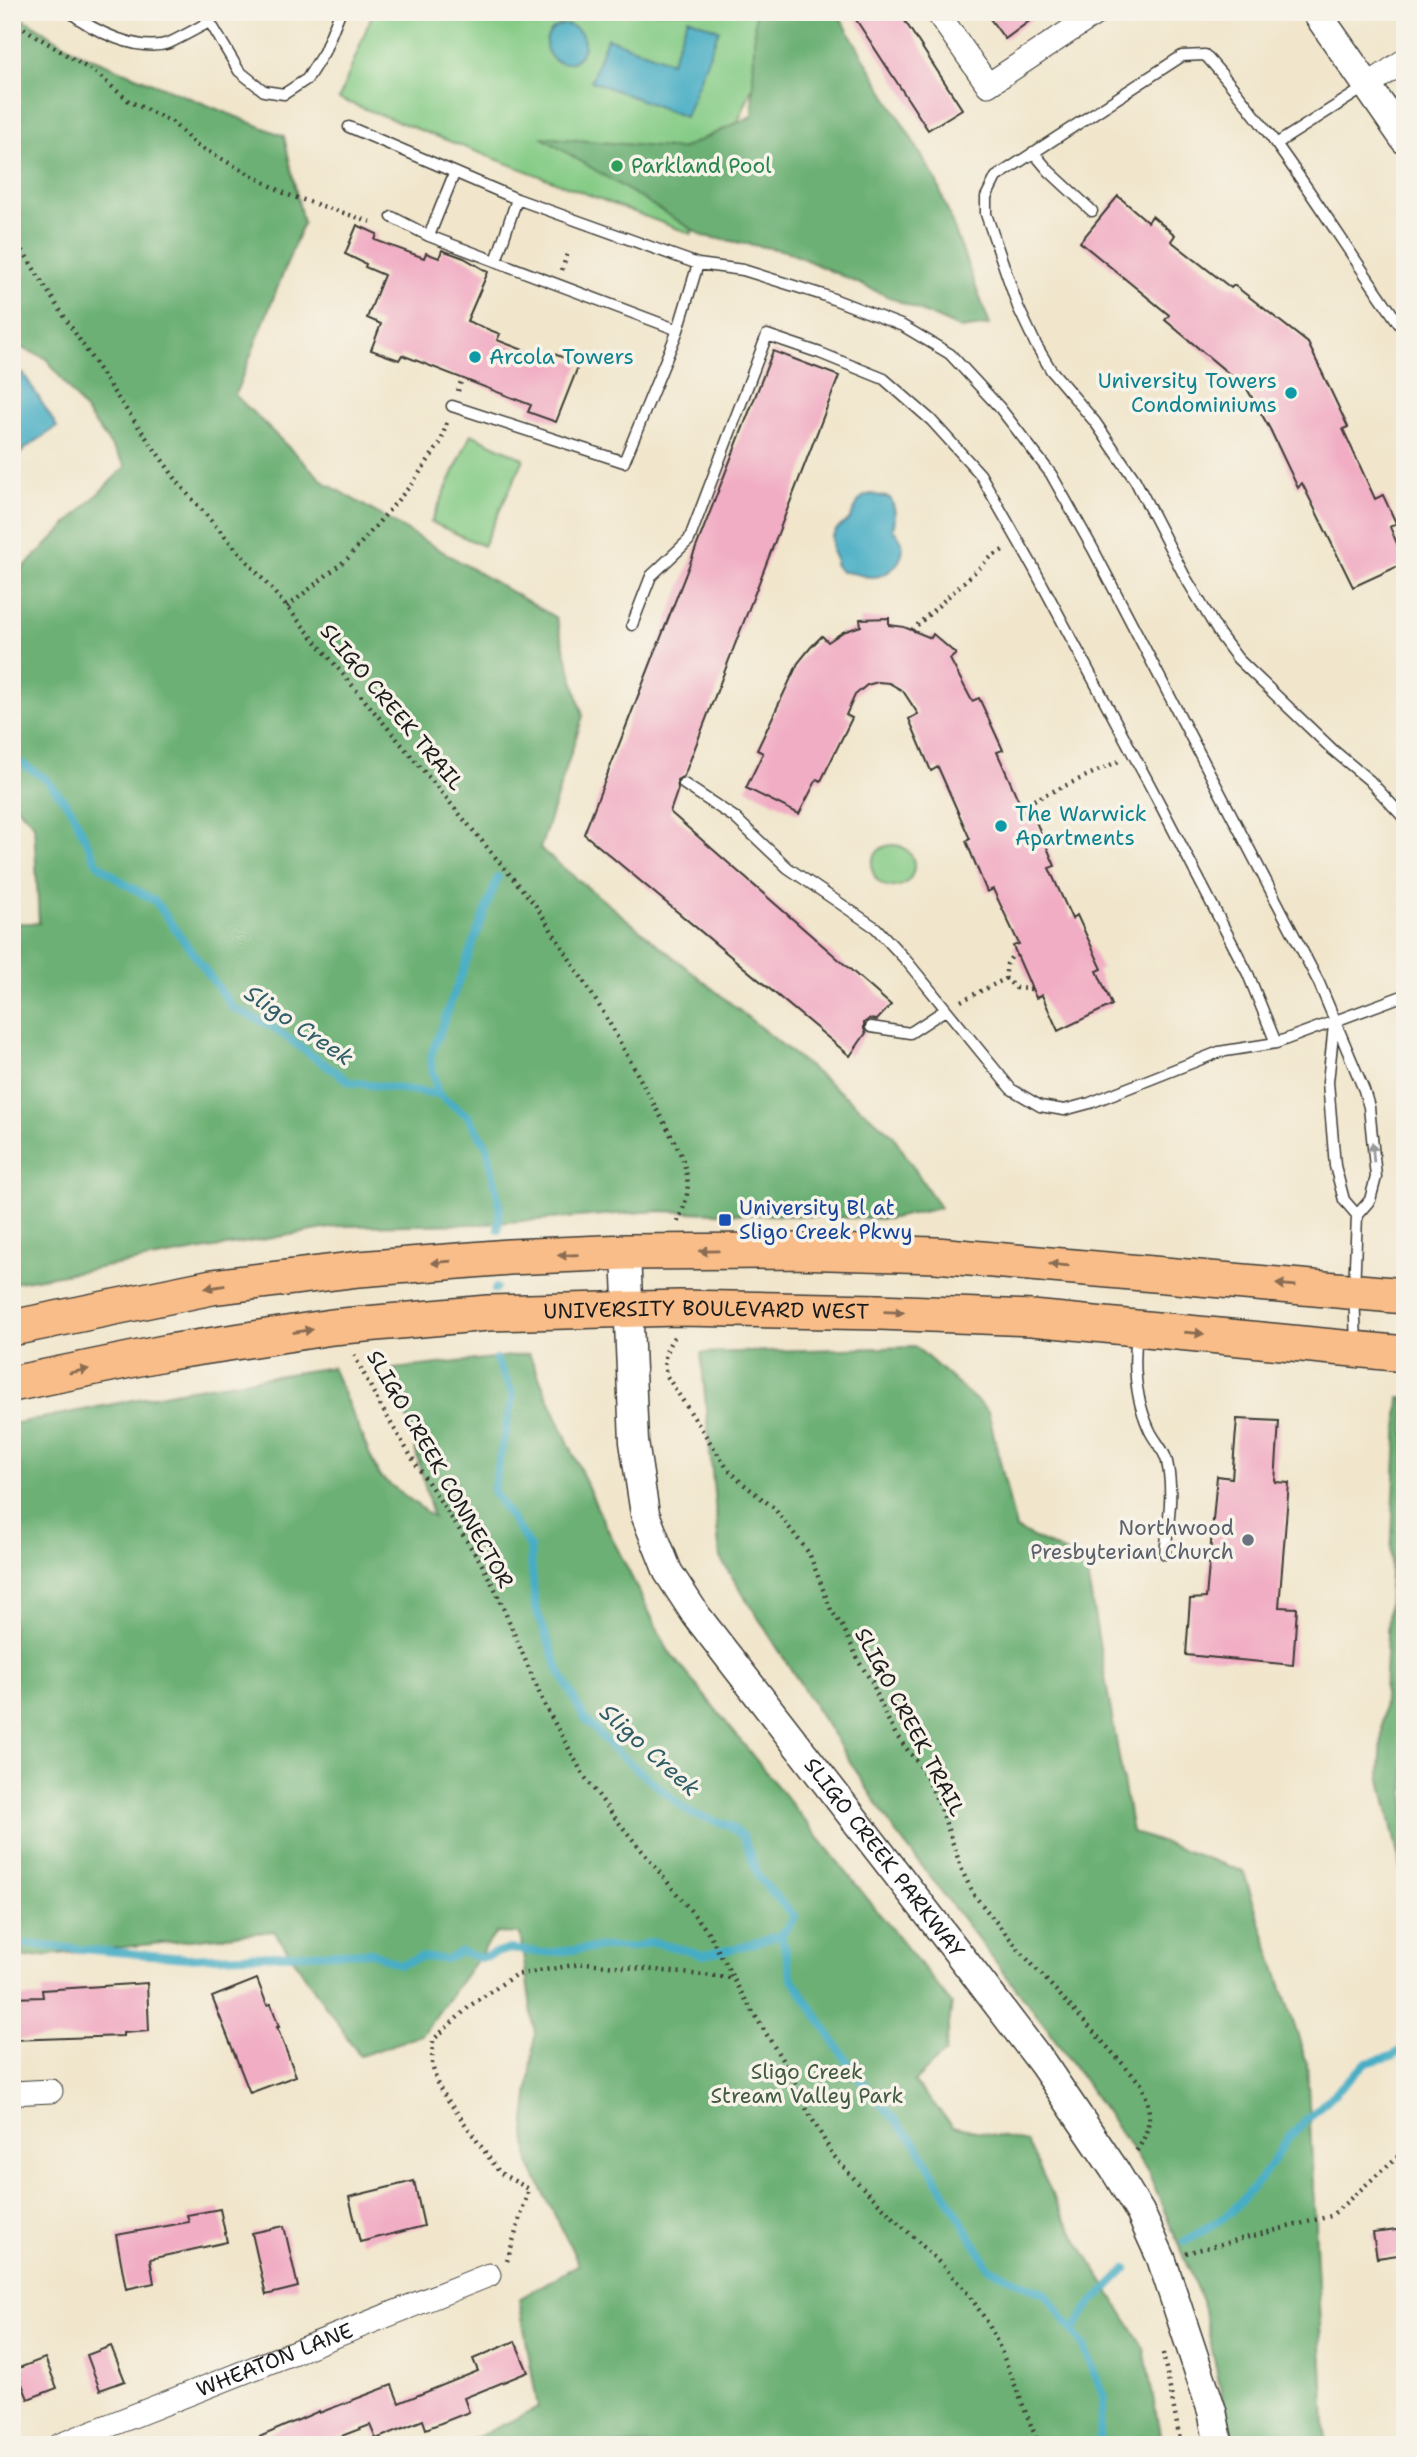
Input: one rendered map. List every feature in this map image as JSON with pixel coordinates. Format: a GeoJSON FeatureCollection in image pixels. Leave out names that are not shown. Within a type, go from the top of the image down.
{"type":"FeatureCollection","features":[{"type":"Feature","properties":{"kind":"main road"},"geometry":{"type":"LineString","coordinates":[[12,1328],[212,1287],[359,1269],[482,1259],[626,1252],[792,1251],[936,1255],[1405,1296]]}},
{"type":"Feature","properties":{"kind":"main road","name":"UNIVERSITY BOULEVARD WEST"},"geometry":{"type":"LineString","coordinates":[[12,1384],[169,1352],[332,1326],[488,1313],[743,1308],[1032,1318],[1405,1354]]}},
{"type":"Feature","properties":{"kind":"street"},"geometry":{"type":"LineString","coordinates":[[937,12],[988,85],[1098,12]]}},
{"type":"Feature","properties":{"kind":"street"},"geometry":{"type":"LineString","coordinates":[[1315,12],[1405,140]]}},
{"type":"Feature","properties":{"kind":"street"},"geometry":{"type":"LineString","coordinates":[[1367,86],[1405,60]]}},
{"type":"Feature","properties":{"kind":"street","name":"SLIGO CREEK PARKWAY"},"geometry":{"type":"LineString","coordinates":[[626,1252],[636,1454],[645,1514],[668,1573],[696,1615],[1042,2064],[1121,2180],[1140,2212],[1161,2258],[1212,2411],[1219,2445]]}},
{"type":"Feature","properties":{"kind":"street"},"geometry":{"type":"LineString","coordinates":[[12,2093],[51,2091]]}},
{"type":"Feature","properties":{"kind":"street","name":"WHEATON LANE"},"geometry":{"type":"LineString","coordinates":[[60,2445],[489,2276]]}},
{"type":"Feature","properties":{"kind":"lane"},"geometry":{"type":"LineString","coordinates":[[71,12],[121,41],[150,46],[168,43],[206,17],[239,71],[264,91],[284,94],[307,79],[324,52],[340,12]]}},
{"type":"Feature","properties":{"kind":"lane"},"geometry":{"type":"LineString","coordinates":[[1405,332],[1276,144],[1205,55],[1182,56],[1033,152],[996,177],[986,197],[986,214],[1018,307],[1036,345],[1051,370],[1096,422],[1135,480],[1184,575],[1220,635],[1238,659],[1333,750],[1369,780],[1405,819]]}},
{"type":"Feature","properties":{"kind":"lane"},"geometry":{"type":"LineString","coordinates":[[1276,144],[1367,86]]}},
{"type":"Feature","properties":{"kind":"lane"},"geometry":{"type":"LineString","coordinates":[[349,127],[517,199],[698,264],[743,270],[823,295],[904,326],[950,354],[1000,408],[1051,474],[1093,549],[1319,983],[1364,1090],[1369,1107],[1376,1177],[1370,1200],[1357,1215],[1354,1291],[1356,1349]]}},
{"type":"Feature","properties":{"kind":"lane"},"geometry":{"type":"LineString","coordinates":[[1033,152],[1049,171],[1092,211]]}},
{"type":"Feature","properties":{"kind":"lane"},"geometry":{"type":"LineString","coordinates":[[429,236],[454,174]]}},
{"type":"Feature","properties":{"kind":"lane"},"geometry":{"type":"LineString","coordinates":[[496,261],[517,199]]}},
{"type":"Feature","properties":{"kind":"lane"},"geometry":{"type":"LineString","coordinates":[[392,217],[429,236],[678,330]]}},
{"type":"Feature","properties":{"kind":"lane"},"geometry":{"type":"LineString","coordinates":[[452,406],[624,462],[678,330],[698,264]]}},
{"type":"Feature","properties":{"kind":"lane"},"geometry":{"type":"LineString","coordinates":[[632,625],[651,576],[689,540],[767,335],[884,379],[931,420],[980,474],[1079,650],[1162,808],[1248,974],[1276,1043]]}},
{"type":"Feature","properties":{"kind":"lane"},"geometry":{"type":"LineString","coordinates":[[684,784],[734,817],[788,869],[876,928],[905,959],[1011,1089],[1040,1106],[1064,1110],[1090,1103],[1219,1052],[1276,1043],[1405,995]]}},
{"type":"Feature","properties":{"kind":"lane"},"geometry":{"type":"LineString","coordinates":[[871,1027],[910,1033],[945,1010]]}},
{"type":"Feature","properties":{"kind":"lane"},"geometry":{"type":"LineString","coordinates":[[1334,1022],[1328,1082],[1335,1166],[1344,1200],[1357,1215]]}},
{"type":"Feature","properties":{"kind":"lane"},"geometry":{"type":"LineString","coordinates":[[1138,1328],[1135,1352],[1137,1391],[1149,1429],[1167,1458],[1171,1486],[1165,1554]]}},
{"type":"Feature","properties":{"kind":"path"},"geometry":{"type":"LineString","coordinates":[[12,21],[97,74],[129,101],[172,122],[196,145],[288,195],[379,224],[392,217]]}},
{"type":"Feature","properties":{"kind":"path","name":"SLIGO CREEK TRAIL"},"geometry":{"type":"LineString","coordinates":[[12,232],[113,391],[180,485],[287,607],[511,873],[556,934],[605,1015],[679,1150],[689,1186],[688,1199],[675,1227]]}},
{"type":"Feature","properties":{"kind":"path"},"geometry":{"type":"LineString","coordinates":[[287,607],[348,558],[411,485],[441,442],[452,406]]}},
{"type":"Feature","properties":{"kind":"path"},"geometry":{"type":"LineString","coordinates":[[912,630],[991,557]]}},
{"type":"Feature","properties":{"kind":"path"},"geometry":{"type":"LineString","coordinates":[[1021,806],[1104,768]]}},
{"type":"Feature","properties":{"kind":"path"},"geometry":{"type":"LineString","coordinates":[[978,991],[1004,977],[1007,964],[1012,956],[1017,955]]}},
{"type":"Feature","properties":{"kind":"path"},"geometry":{"type":"LineString","coordinates":[[1004,977],[1016,988],[1032,989]]}},
{"type":"Feature","properties":{"kind":"path","name":"SLIGO CREEK TRAIL"},"geometry":{"type":"LineString","coordinates":[[681,1334],[673,1338],[665,1352],[663,1362],[666,1375],[727,1468],[780,1514],[809,1553],[831,1610],[872,1682],[885,1714],[896,1735],[921,1767],[932,1789],[963,1873],[974,1895],[1019,1950],[1141,2084],[1148,2099],[1149,2129],[1131,2159]]}},
{"type":"Feature","properties":{"kind":"path","name":"SLIGO CREEK CONNECTOR"},"geometry":{"type":"LineString","coordinates":[[352,1350],[387,1416],[480,1561],[496,1591],[544,1704],[577,1765],[616,1819],[708,1932],[792,2077],[833,2155],[945,2268],[982,2314],[1000,2348],[1040,2445]]}},
{"type":"Feature","properties":{"kind":"path"},"geometry":{"type":"LineString","coordinates":[[489,2276],[504,2270],[529,2189],[500,2174],[439,2086],[432,2065],[433,2040],[471,2005],[515,1975],[586,1963],[733,1978]]}},
{"type":"Feature","properties":{"kind":"path"},"geometry":{"type":"LineString","coordinates":[[1161,2258],[1331,2216],[1405,2150]]}},
{"type":"Feature","properties":{"kind":"path"},"geometry":{"type":"LineString","coordinates":[[1161,2343],[1181,2445]]}},
{"type":"Feature","properties":{"kind":"green space"},"geometry":{"type":"Polygon","coordinates":[[[12,12],[81,54],[284,136],[303,223],[235,395],[324,482],[556,618],[583,716],[540,849],[892,1134],[940,1208],[888,1219],[657,1211],[481,1224],[342,1226],[12,1283],[12,923],[39,923],[34,824],[12,802],[12,579],[126,466],[46,358],[12,344],[12,12]]]}},
{"type":"Feature","properties":{"kind":"green space","name":"Parkland Pool"},"geometry":{"type":"Polygon","coordinates":[[[373,12],[784,12],[691,234],[339,99],[373,12]]]}},
{"type":"Feature","properties":{"kind":"green space"},"geometry":{"type":"Polygon","coordinates":[[[755,12],[837,12],[936,180],[990,325],[961,329],[786,251],[703,236],[541,137],[681,149],[752,116],[755,12]]]}},
{"type":"Feature","properties":{"kind":"green space"},"geometry":{"type":"Polygon","coordinates":[[[471,434],[524,459],[483,546],[431,522],[471,434]]]}},
{"type":"Feature","properties":{"kind":"green space"},"geometry":{"type":"Polygon","coordinates":[[[893,845],[908,851],[914,866],[908,881],[893,887],[878,881],[872,866],[878,851],[893,845]]]}},
{"type":"Feature","properties":{"kind":"green space"},"geometry":{"type":"Polygon","coordinates":[[[916,1347],[988,1411],[1016,1529],[1085,1562],[1132,1832],[1243,1871],[1307,2063],[1326,2445],[1232,2445],[1202,2301],[1148,2172],[1047,2028],[893,1829],[720,1558],[701,1353],[916,1347]]]}},
{"type":"Feature","properties":{"kind":"green space","name":"Sligo Creek Stream Valley Park"},"geometry":{"type":"Polygon","coordinates":[[[529,1354],[599,1512],[668,1650],[952,2004],[945,2052],[914,2082],[953,2126],[1027,2142],[1063,2216],[1144,2348],[1162,2445],[461,2445],[538,2408],[519,2299],[579,2264],[529,2163],[525,2122],[535,2034],[520,1934],[496,1933],[422,2035],[360,2056],[274,1931],[12,1959],[12,1424],[184,1390],[332,1367],[379,1476],[433,1517],[393,1369],[529,1354]]]}},
{"type":"Feature","properties":{"kind":"green space"},"geometry":{"type":"Polygon","coordinates":[[[1399,1398],[1405,1398],[1405,1886],[1380,1775],[1399,1398]]]}},
{"type":"Feature","properties":{"kind":"water","name":"Parkland Pool"},"geometry":{"type":"Polygon","coordinates":[[[688,18],[719,30],[685,117],[591,81],[607,38],[671,62],[688,18]]]}},
{"type":"Feature","properties":{"kind":"water"},"geometry":{"type":"Polygon","coordinates":[[[565,25],[578,31],[584,44],[578,57],[565,63],[552,57],[546,44],[552,31],[565,25]]]}},
{"type":"Feature","properties":{"kind":"water"},"geometry":{"type":"Polygon","coordinates":[[[12,370],[24,374],[57,427],[26,448],[12,462],[12,370]]]}},
{"type":"Feature","properties":{"kind":"water"},"geometry":{"type":"Polygon","coordinates":[[[871,494],[890,498],[895,514],[893,530],[899,536],[903,551],[896,565],[883,575],[874,577],[841,572],[835,564],[832,537],[837,529],[850,519],[858,502],[871,494]]]}},
{"type":"Feature","properties":{"kind":"building"},"geometry":{"type":"Polygon","coordinates":[[[851,12],[899,12],[962,109],[928,130],[851,12]]]}},
{"type":"Feature","properties":{"kind":"building"},"geometry":{"type":"Polygon","coordinates":[[[985,12],[1042,12],[1005,39],[985,12]]]}},
{"type":"Feature","properties":{"kind":"building","name":"University Towers Condominiums"},"geometry":{"type":"Polygon","coordinates":[[[1118,196],[1148,222],[1152,216],[1175,235],[1171,241],[1231,288],[1234,285],[1308,343],[1348,427],[1343,429],[1375,499],[1383,495],[1396,523],[1390,527],[1405,563],[1353,587],[1302,483],[1298,488],[1270,429],[1247,389],[1165,320],[1169,315],[1080,242],[1118,196]]]}},
{"type":"Feature","properties":{"kind":"building","name":"Arcola Towers"},"geometry":{"type":"Polygon","coordinates":[[[357,225],[377,234],[375,240],[424,258],[426,253],[439,258],[442,250],[464,258],[488,272],[467,321],[500,334],[497,340],[549,360],[552,353],[579,364],[556,422],[528,412],[531,405],[402,355],[399,360],[371,350],[381,324],[367,318],[384,275],[345,254],[357,225]]]}},
{"type":"Feature","properties":{"kind":"building"},"geometry":{"type":"Polygon","coordinates":[[[773,351],[839,376],[684,776],[677,780],[678,789],[670,812],[891,1005],[877,1020],[869,1019],[864,1023],[866,1033],[850,1056],[584,834],[773,351]]]}},
{"type":"Feature","properties":{"kind":"building","name":"The Warwick Apartments"},"geometry":{"type":"Polygon","coordinates":[[[889,618],[889,625],[904,627],[931,638],[933,634],[956,654],[950,659],[972,701],[979,698],[1003,750],[997,752],[1024,813],[1031,810],[1055,866],[1049,868],[1072,919],[1077,915],[1102,969],[1097,971],[1112,1005],[1058,1031],[1042,995],[1036,998],[1013,946],[1019,944],[993,889],[987,892],[966,841],[970,839],[938,767],[931,771],[909,719],[918,714],[903,691],[889,683],[878,682],[867,685],[855,695],[846,715],[852,718],[821,781],[817,779],[799,814],[746,788],[763,753],[757,750],[798,663],[811,647],[822,636],[828,642],[843,632],[861,626],[860,619],[889,618]]]}},
{"type":"Feature","properties":{"kind":"building","name":"Northwood Presbyterian Church"},"geometry":{"type":"Polygon","coordinates":[[[1237,1419],[1279,1421],[1275,1482],[1289,1483],[1279,1607],[1297,1608],[1293,1665],[1186,1655],[1190,1599],[1206,1598],[1217,1476],[1232,1478],[1237,1419]]]}},
{"type":"Feature","properties":{"kind":"building"},"geometry":{"type":"Polygon","coordinates":[[[257,1979],[267,2005],[271,2004],[296,2076],[250,2093],[212,1997],[257,1979]]]}},
{"type":"Feature","properties":{"kind":"building"},"geometry":{"type":"Polygon","coordinates":[[[147,1983],[149,2031],[123,2033],[123,2036],[12,2040],[12,1998],[43,1997],[42,1990],[147,1983]]]}},
{"type":"Feature","properties":{"kind":"building"},"geometry":{"type":"Polygon","coordinates":[[[414,2181],[424,2226],[360,2242],[349,2197],[414,2181]]]}},
{"type":"Feature","properties":{"kind":"building"},"geometry":{"type":"Polygon","coordinates":[[[220,2209],[227,2242],[150,2259],[154,2283],[126,2289],[116,2235],[189,2222],[187,2215],[220,2209]]]}},
{"type":"Feature","properties":{"kind":"building"},"geometry":{"type":"Polygon","coordinates":[[[284,2226],[298,2287],[266,2295],[252,2233],[284,2226]]]}},
{"type":"Feature","properties":{"kind":"building"},"geometry":{"type":"Polygon","coordinates":[[[1405,2229],[1405,2254],[1377,2258],[1373,2233],[1405,2229]]]}},
{"type":"Feature","properties":{"kind":"building"},"geometry":{"type":"Polygon","coordinates":[[[515,2341],[528,2372],[464,2398],[469,2412],[426,2429],[423,2420],[376,2439],[370,2425],[331,2440],[333,2445],[241,2445],[319,2411],[392,2385],[399,2403],[478,2371],[473,2359],[515,2341]]]}},
{"type":"Feature","properties":{"kind":"building"},"geometry":{"type":"Polygon","coordinates":[[[111,2346],[125,2381],[100,2390],[87,2355],[111,2346]]]}},
{"type":"Feature","properties":{"kind":"building"},"geometry":{"type":"Polygon","coordinates":[[[45,2358],[57,2388],[28,2399],[16,2369],[45,2358]]]}},
{"type":"Feature","properties":{"kind":"waterway","name":"Sligo Creek"},"geometry":{"type":"LineString","coordinates":[[12,757],[46,779],[71,809],[97,863],[122,882],[155,901],[233,1008],[269,1025],[350,1082],[438,1094],[468,1116],[487,1146],[500,1208],[498,1229]]}},
{"type":"Feature","properties":{"kind":"waterway"},"geometry":{"type":"LineString","coordinates":[[438,1094],[430,1058],[498,877]]}},
{"type":"Feature","properties":{"kind":"waterway","name":"Sligo Creek"},"geometry":{"type":"LineString","coordinates":[[496,1359],[513,1395],[493,1491],[530,1547],[535,1606],[559,1670],[583,1716],[613,1749],[690,1813],[728,1825],[743,1836],[759,1878],[795,1917],[781,1935],[792,1978],[856,2075],[916,2144],[989,2268],[1047,2295],[1084,2347],[1104,2397],[1098,2445]]}},
{"type":"Feature","properties":{"kind":"waterway"},"geometry":{"type":"LineString","coordinates":[[12,1943],[185,1958],[371,1952],[400,1965],[420,1957],[446,1959],[461,1952],[480,1958],[510,1949],[543,1953],[607,1947],[629,1948],[653,1942],[704,1955],[781,1935]]}},
{"type":"Feature","properties":{"kind":"waterway"},"geometry":{"type":"LineString","coordinates":[[1184,2242],[1228,2215],[1260,2180],[1289,2137],[1366,2063],[1392,2056],[1405,2047]]}},
{"type":"Feature","properties":{"kind":"waterway"},"geometry":{"type":"LineString","coordinates":[[1073,2331],[1088,2307],[1126,2269]]}},
{"type":"Feature","properties":{"kind":"place","name":"Parkland Pool"},"geometry":{"type":"Point","coordinates":[617,166]}},
{"type":"Feature","properties":{"kind":"place","name":"Arcola Towers"},"geometry":{"type":"Point","coordinates":[475,357]}},
{"type":"Feature","properties":{"kind":"place","name":"University Towers Condominiums"},"geometry":{"type":"Point","coordinates":[1291,393]}},
{"type":"Feature","properties":{"kind":"place","name":"The Warwick Apartments"},"geometry":{"type":"Point","coordinates":[1001,826]}},
{"type":"Feature","properties":{"kind":"place","name":"University Bl at Sligo Creek Pkwy"},"geometry":{"type":"Point","coordinates":[725,1220]}},
{"type":"Feature","properties":{"kind":"place","name":"Northwood Presbyterian Church"},"geometry":{"type":"Point","coordinates":[1248,1540]}}]}
